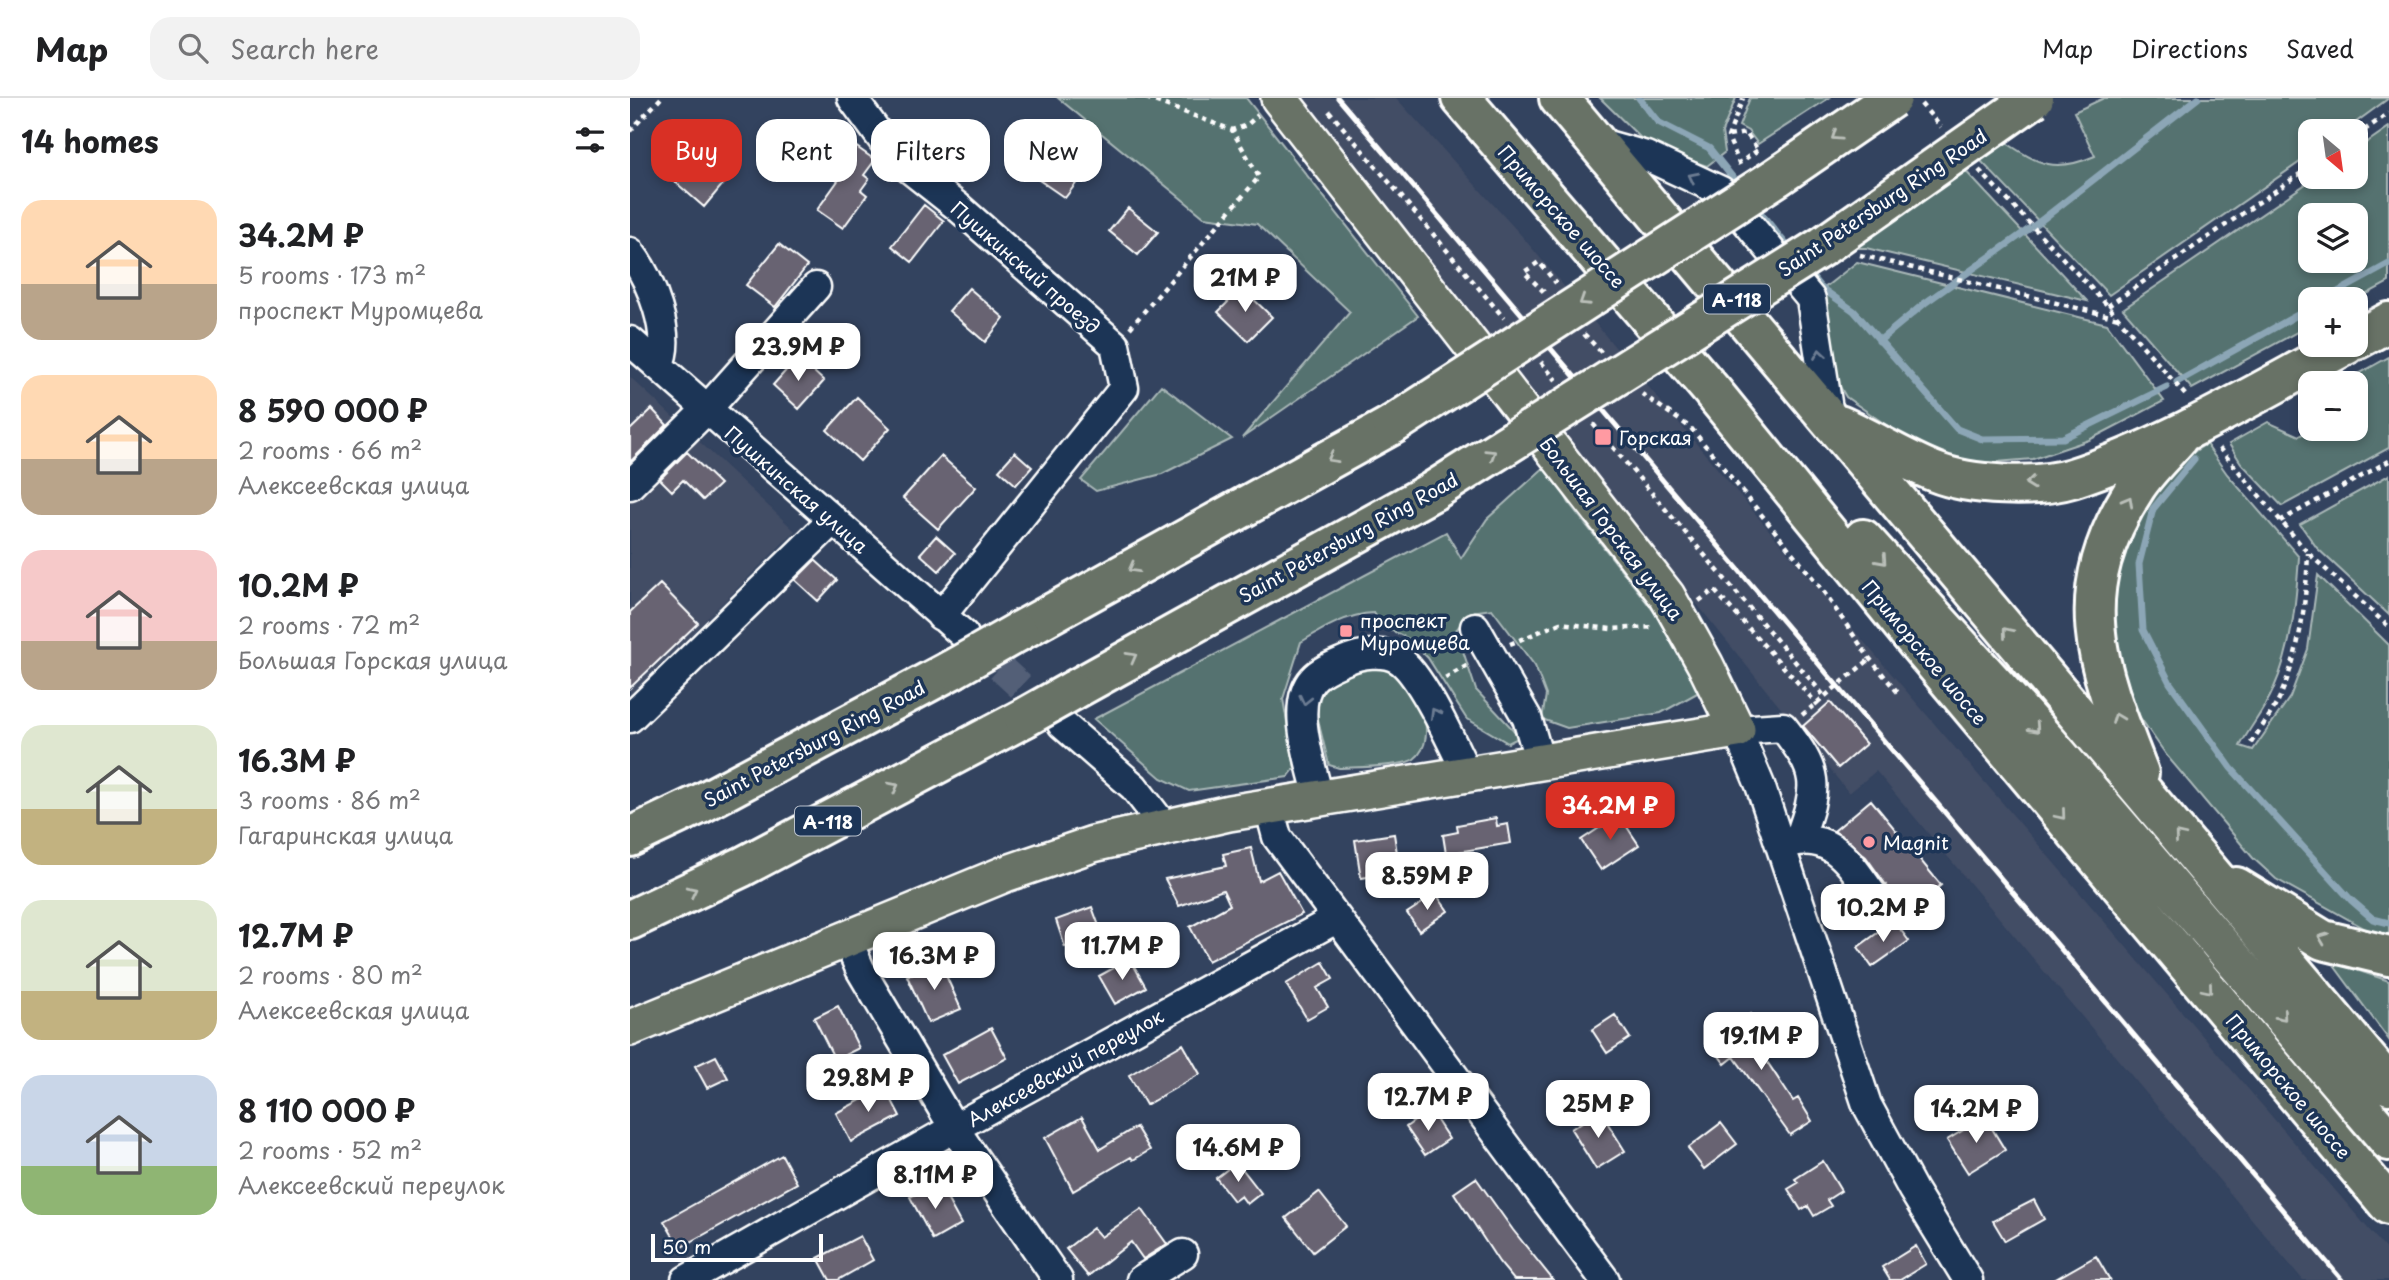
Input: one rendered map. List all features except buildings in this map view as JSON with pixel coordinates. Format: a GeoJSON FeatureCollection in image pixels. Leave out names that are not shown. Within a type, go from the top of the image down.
{"type":"FeatureCollection","features":[{"type":"Feature","properties":{"kind":"highway","name":"Приморское шоссе"},"geometry":{"type":"LineString","coordinates":[[1461,98],[1712,391],[1917,644],[2389,1205]]}},
{"type":"Feature","properties":{"kind":"highway"},"geometry":{"type":"LineString","coordinates":[[1559,98],[2389,1085]]}},
{"type":"Feature","properties":{"kind":"highway"},"geometry":{"type":"LineString","coordinates":[[1569,98],[1596,142]]}},
{"type":"Feature","properties":{"kind":"highway","name":"Saint Petersburg Ring Road"},"geometry":{"type":"LineString","coordinates":[[630,837],[700,804],[959,652],[1018,632],[1392,425],[1777,177],[1892,98]]}},
{"type":"Feature","properties":{"kind":"highway","name":"Saint Petersburg Ring Road"},"geometry":{"type":"LineString","coordinates":[[630,920],[742,867],[1024,718],[1067,707],[1433,491],[1823,246],[2034,98]]}},
{"type":"Feature","properties":{"kind":"highway"},"geometry":{"type":"LineString","coordinates":[[2368,333],[2389,322]]}},
{"type":"Feature","properties":{"kind":"highway"},"geometry":{"type":"LineString","coordinates":[[1830,422],[1936,472],[1975,481],[2019,484],[2070,478],[2197,424],[2323,357]]}},
{"type":"Feature","properties":{"kind":"highway"},"geometry":{"type":"LineString","coordinates":[[1712,391],[1851,526],[2050,745],[2389,1141]]}},
{"type":"Feature","properties":{"kind":"highway"},"geometry":{"type":"LineString","coordinates":[[2152,804],[2114,710],[2095,646],[2095,593],[2100,559],[2107,538],[2137,485],[2197,424]]}},
{"type":"Feature","properties":{"kind":"highway"},"geometry":{"type":"LineString","coordinates":[[2205,868],[2323,940],[2389,956]]}},
{"type":"Feature","properties":{"kind":"main road","name":"Большая Горская улица"},"geometry":{"type":"LineString","coordinates":[[1270,105],[1667,596],[1705,664],[1737,730]]}},
{"type":"Feature","properties":{"kind":"main road"},"geometry":{"type":"LineString","coordinates":[[630,1028],[1005,873],[1093,844],[1164,826],[1319,798],[1737,730]]}},
{"type":"Feature","properties":{"kind":"street","name":"Пушкинский проезд"},"geometry":{"type":"LineString","coordinates":[[852,98],[897,158],[958,207],[1115,345]]}},
{"type":"Feature","properties":{"kind":"street"},"geometry":{"type":"LineString","coordinates":[[1596,142],[1646,156],[1721,191],[1811,299],[1830,422]]}},
{"type":"Feature","properties":{"kind":"street"},"geometry":{"type":"LineString","coordinates":[[630,252],[656,298],[663,355],[658,366]]}},
{"type":"Feature","properties":{"kind":"street"},"geometry":{"type":"LineString","coordinates":[[630,485],[706,409],[816,287]]}},
{"type":"Feature","properties":{"kind":"street","name":"Пушкинская улица"},"geometry":{"type":"LineString","coordinates":[[630,341],[941,616],[959,652]]}},
{"type":"Feature","properties":{"kind":"street"},"geometry":{"type":"LineString","coordinates":[[941,616],[1124,388],[1115,345]]}},
{"type":"Feature","properties":{"kind":"street"},"geometry":{"type":"LineString","coordinates":[[630,718],[833,520]]}},
{"type":"Feature","properties":{"kind":"street"},"geometry":{"type":"LineString","coordinates":[[1475,627],[1527,718],[1540,762]]}},
{"type":"Feature","properties":{"kind":"street"},"geometry":{"type":"LineString","coordinates":[[1319,798],[1302,720],[1303,698],[1312,679],[1328,667],[1352,657],[1376,653],[1397,659],[1412,673],[1467,774]]}},
{"type":"Feature","properties":{"kind":"street"},"geometry":{"type":"LineString","coordinates":[[1067,707],[1164,826]]}},
{"type":"Feature","properties":{"kind":"street"},"geometry":{"type":"LineString","coordinates":[[1737,730],[1783,727],[1804,755],[1813,778],[1813,801],[1790,842]]}},
{"type":"Feature","properties":{"kind":"street","name":"Большая Горская улица"},"geometry":{"type":"LineString","coordinates":[[1737,730],[1790,842],[1867,1105],[1961,1278]]}},
{"type":"Feature","properties":{"kind":"street"},"geometry":{"type":"LineString","coordinates":[[1269,807],[1277,837],[1605,1280]]}},
{"type":"Feature","properties":{"kind":"street"},"geometry":{"type":"LineString","coordinates":[[1790,842],[1821,841],[1835,848],[1883,909]]}},
{"type":"Feature","properties":{"kind":"street","name":"Алексеевский переулок"},"geometry":{"type":"LineString","coordinates":[[686,1280],[954,1128],[1336,919]]}},
{"type":"Feature","properties":{"kind":"street"},"geometry":{"type":"LineString","coordinates":[[847,939],[860,969],[954,1128],[1058,1280]]}},
{"type":"Feature","properties":{"kind":"street"},"geometry":{"type":"LineString","coordinates":[[1141,1280],[1183,1254]]}},
{"type":"Feature","properties":{"kind":"path"},"geometry":{"type":"LineString","coordinates":[[630,131],[661,98]]}},
{"type":"Feature","properties":{"kind":"path"},"geometry":{"type":"LineString","coordinates":[[1146,98],[1231,130],[1247,125],[1270,105]]}},
{"type":"Feature","properties":{"kind":"path"},"geometry":{"type":"LineString","coordinates":[[1744,98],[1728,136],[1746,174]]}},
{"type":"Feature","properties":{"kind":"path"},"geometry":{"type":"LineString","coordinates":[[1916,98],[1950,137]]}},
{"type":"Feature","properties":{"kind":"path"},"geometry":{"type":"LineString","coordinates":[[2368,128],[2389,113]]}},
{"type":"Feature","properties":{"kind":"path"},"geometry":{"type":"LineString","coordinates":[[1115,345],[1259,177],[1231,130]]}},
{"type":"Feature","properties":{"kind":"path"},"geometry":{"type":"LineString","coordinates":[[1728,136],[1746,132],[1758,150]]}},
{"type":"Feature","properties":{"kind":"path"},"geometry":{"type":"LineString","coordinates":[[1975,166],[2108,306],[2169,377],[2197,424],[2308,553],[2389,627]]}},
{"type":"Feature","properties":{"kind":"path"},"geometry":{"type":"LineString","coordinates":[[2108,306],[2298,175]]}},
{"type":"Feature","properties":{"kind":"path"},"geometry":{"type":"LineString","coordinates":[[1857,254],[2118,318]]}},
{"type":"Feature","properties":{"kind":"path"},"geometry":{"type":"LineString","coordinates":[[1553,301],[1524,272],[1539,262],[1556,283]]}},
{"type":"Feature","properties":{"kind":"path"},"geometry":{"type":"LineString","coordinates":[[1480,301],[1486,296]]}},
{"type":"Feature","properties":{"kind":"path"},"geometry":{"type":"LineString","coordinates":[[1581,331],[1609,361]]}},
{"type":"Feature","properties":{"kind":"path"},"geometry":{"type":"LineString","coordinates":[[1638,391],[1648,401],[1691,428],[1821,588],[1870,659],[1900,695]]}},
{"type":"Feature","properties":{"kind":"path"},"geometry":{"type":"LineString","coordinates":[[2280,521],[2389,461]]}},
{"type":"Feature","properties":{"kind":"path"},"geometry":{"type":"LineString","coordinates":[[2251,743],[2282,694],[2298,646],[2306,604],[2308,553]]}},
{"type":"Feature","properties":{"kind":"path"},"geometry":{"type":"LineString","coordinates":[[1689,608],[1714,590],[1818,705]]}},
{"type":"Feature","properties":{"kind":"path"},"geometry":{"type":"LineString","coordinates":[[1433,685],[1490,653],[1560,623],[1611,629],[1653,628],[1661,625]]}},
{"type":"Feature","properties":{"kind":"path"},"geometry":{"type":"LineString","coordinates":[[1811,680],[1826,698],[1870,659]]}},
{"type":"Feature","properties":{"kind":"shaded area"},"geometry":{"type":"Polygon","coordinates":[[[1290,98],[1396,98],[1520,234],[1816,586],[2389,1253],[2389,1280],[2303,1280],[1876,771],[1849,793],[1290,98]]]}},
{"type":"Feature","properties":{"kind":"shaded area"},"geometry":{"type":"Polygon","coordinates":[[[630,377],[795,531],[630,695],[630,377]]]}},
{"type":"Feature","properties":{"kind":"green space"},"geometry":{"type":"Polygon","coordinates":[[[1058,98],[1246,98],[1418,316],[1242,438],[1350,312],[1257,224],[1204,217],[1102,134],[1102,119],[1084,119],[1058,98]]]}},
{"type":"Feature","properties":{"kind":"green space"},"geometry":{"type":"Polygon","coordinates":[[[1600,98],[1736,98],[1722,132],[1725,152],[1707,166],[1650,147],[1600,98]]]}},
{"type":"Feature","properties":{"kind":"green space"},"geometry":{"type":"Polygon","coordinates":[[[1750,98],[1829,98],[1758,144],[1748,131],[1739,126],[1750,98]]]}},
{"type":"Feature","properties":{"kind":"green space"},"geometry":{"type":"Polygon","coordinates":[[[2104,98],[2389,98],[2360,119],[2298,119],[2298,163],[2109,295],[1980,160],[2005,142],[2048,164],[2069,164],[2095,156],[2074,112],[2104,98]]]}},
{"type":"Feature","properties":{"kind":"green space"},"geometry":{"type":"Polygon","coordinates":[[[2389,127],[2389,282],[2368,293],[2368,287],[2298,287],[2298,332],[2192,389],[2123,309],[2298,189],[2368,189],[2368,142],[2389,127]]]}},
{"type":"Feature","properties":{"kind":"green space"},"geometry":{"type":"Polygon","coordinates":[[[1960,165],[2087,301],[1866,248],[1850,248],[1960,165]]]}},
{"type":"Feature","properties":{"kind":"green space"},"geometry":{"type":"Polygon","coordinates":[[[1857,262],[2107,324],[2164,401],[2089,440],[2033,459],[1972,464],[1925,452],[1846,397],[1827,364],[1818,293],[1857,262]]]}},
{"type":"Feature","properties":{"kind":"green space"},"geometry":{"type":"Polygon","coordinates":[[[2389,357],[2389,448],[2282,506],[2241,463],[2229,444],[2268,422],[2298,436],[2298,441],[2368,441],[2368,371],[2364,371],[2389,357]]]}},
{"type":"Feature","properties":{"kind":"green space"},"geometry":{"type":"Polygon","coordinates":[[[1161,385],[1232,439],[1162,474],[1096,491],[1081,480],[1161,385]]]}},
{"type":"Feature","properties":{"kind":"green space"},"geometry":{"type":"Polygon","coordinates":[[[2206,444],[2227,474],[2299,557],[2285,658],[2270,697],[2240,746],[2253,750],[2290,697],[2308,649],[2318,575],[2389,645],[2389,936],[2373,933],[2276,879],[2253,858],[2167,756],[2137,713],[2124,680],[2114,638],[2110,586],[2123,543],[2150,495],[2177,463],[2206,444]]]}},
{"type":"Feature","properties":{"kind":"green space"},"geometry":{"type":"Polygon","coordinates":[[[1548,464],[1569,503],[1655,613],[1699,692],[1661,713],[1567,728],[1542,719],[1546,695],[1535,666],[1492,609],[1471,612],[1456,630],[1476,690],[1520,737],[1508,743],[1466,718],[1428,658],[1409,639],[1383,626],[1374,613],[1345,619],[1301,642],[1283,699],[1295,768],[1288,777],[1189,791],[1161,778],[1094,719],[1446,532],[1461,558],[1487,519],[1548,464]]]}},
{"type":"Feature","properties":{"kind":"green space"},"geometry":{"type":"Polygon","coordinates":[[[2389,475],[2389,615],[2317,548],[2300,524],[2389,475]]]}},
{"type":"Feature","properties":{"kind":"green space"},"geometry":{"type":"Polygon","coordinates":[[[1372,662],[1386,663],[1398,670],[1416,693],[1425,723],[1426,737],[1422,750],[1414,759],[1400,764],[1339,768],[1329,765],[1314,704],[1322,682],[1372,662]]]}},
{"type":"Feature","properties":{"kind":"green space"},"geometry":{"type":"Polygon","coordinates":[[[2339,964],[2389,981],[2389,1040],[2335,967],[2339,964]]]}},
{"type":"Feature","properties":{"kind":"waterway"},"geometry":{"type":"LineString","coordinates":[[1639,98],[1658,122],[1709,148],[1741,188]]}},
{"type":"Feature","properties":{"kind":"waterway"},"geometry":{"type":"LineString","coordinates":[[2034,226],[2198,98]]}},
{"type":"Feature","properties":{"kind":"waterway"},"geometry":{"type":"LineString","coordinates":[[1754,205],[1793,253]]}},
{"type":"Feature","properties":{"kind":"waterway"},"geometry":{"type":"LineString","coordinates":[[1879,341],[1925,303],[2029,229]]}},
{"type":"Feature","properties":{"kind":"waterway"},"geometry":{"type":"LineString","coordinates":[[2347,287],[2389,264]]}},
{"type":"Feature","properties":{"kind":"waterway"},"geometry":{"type":"LineString","coordinates":[[1807,271],[1820,287],[1854,311],[1957,429],[1982,439],[2063,438],[2167,387]]}},
{"type":"Feature","properties":{"kind":"waterway"},"geometry":{"type":"LineString","coordinates":[[2177,382],[2298,315]]}},
{"type":"Feature","properties":{"kind":"waterway"},"geometry":{"type":"LineString","coordinates":[[2194,459],[2153,509],[2139,564],[2143,630],[2170,683],[2231,768],[2351,900],[2373,919],[2389,923]]}},
{"type":"Feature","properties":{"kind":"tunnel"},"geometry":{"type":"LineString","coordinates":[[969,639],[1055,718]]}},
{"type":"Feature","properties":{"kind":"railway"},"geometry":{"type":"LineString","coordinates":[[1338,98],[2342,1280]]}},
{"type":"Feature","properties":{"kind":"place","name":"Горская"},"geometry":{"type":"Point","coordinates":[1603,437]}},
{"type":"Feature","properties":{"kind":"place","name":"проспект Муромцева"},"geometry":{"type":"Point","coordinates":[1346,631]}},
{"type":"Feature","properties":{"kind":"place","name":"Magnit"},"geometry":{"type":"Point","coordinates":[1869,842]}}]}
